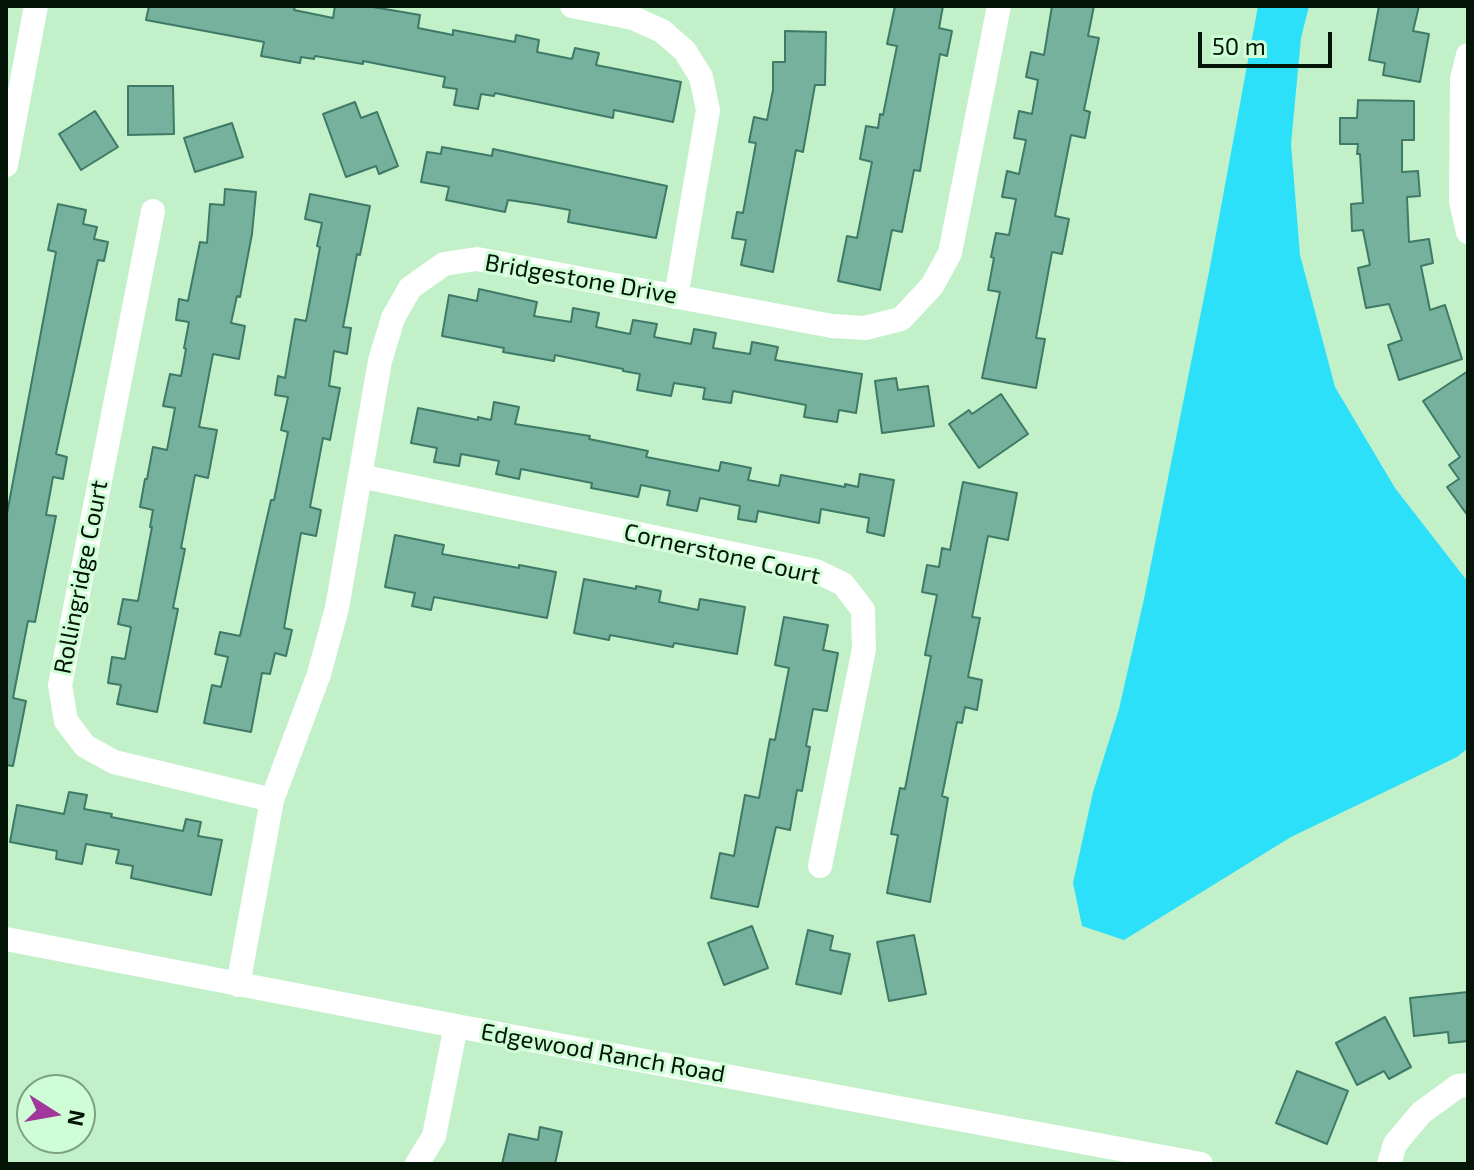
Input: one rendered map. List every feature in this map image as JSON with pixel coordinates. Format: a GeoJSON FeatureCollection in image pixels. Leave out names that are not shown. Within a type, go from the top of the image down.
{"type":"FeatureCollection","features":[{"type":"Feature","properties":{"kind":"street"},"geometry":{"type":"LineString","coordinates":[[6,165],[36,6]]}},
{"type":"Feature","properties":{"kind":"street"},"geometry":{"type":"LineString","coordinates":[[572,6],[633,18],[662,31],[685,51],[701,77],[708,110],[676,297]]}},
{"type":"Feature","properties":{"kind":"street","name":"Bridgestone Drive"},"geometry":{"type":"LineString","coordinates":[[238,985],[272,800],[319,674],[337,608],[380,361],[393,318],[410,288],[444,264],[477,259],[832,326],[865,328],[901,319],[932,286],[950,253],[999,6]]}},
{"type":"Feature","properties":{"kind":"street"},"geometry":{"type":"LineString","coordinates":[[1468,55],[1462,79],[1461,201],[1468,232]]}},
{"type":"Feature","properties":{"kind":"street","name":"Rollingridge Court"},"geometry":{"type":"LineString","coordinates":[[153,211],[60,685],[66,721],[85,746],[114,762],[272,800]]}},
{"type":"Feature","properties":{"kind":"street","name":"Cornerstone Court"},"geometry":{"type":"LineString","coordinates":[[360,476],[816,571],[843,584],[863,610],[864,649],[820,866]]}},
{"type":"Feature","properties":{"kind":"street","name":"Edgewood Ranch Road"},"geometry":{"type":"LineString","coordinates":[[6,939],[1201,1164]]}},
{"type":"Feature","properties":{"kind":"street"},"geometry":{"type":"LineString","coordinates":[[417,1164],[434,1136],[456,1026]]}},
{"type":"Feature","properties":{"kind":"street"},"geometry":{"type":"LineString","coordinates":[[1389,1164],[1395,1144],[1421,1113],[1458,1086],[1468,1085]]}},
{"type":"Feature","properties":{"kind":"water"},"geometry":{"type":"Polygon","coordinates":[[[1258,6],[1309,6],[1301,38],[1291,144],[1300,255],[1335,387],[1395,488],[1468,582],[1468,748],[1457,757],[1291,837],[1124,940],[1082,926],[1073,883],[1093,792],[1119,709],[1144,599],[1258,6]]]}},
{"type":"Feature","properties":{"kind":"building"},"geometry":{"type":"Polygon","coordinates":[[[149,6],[295,6],[294,10],[333,18],[335,6],[367,6],[420,15],[418,28],[453,35],[453,30],[515,42],[516,35],[539,40],[537,52],[572,59],[575,48],[599,53],[596,65],[681,82],[673,122],[614,110],[613,118],[495,93],[494,96],[481,94],[478,109],[454,105],[457,89],[443,87],[445,77],[363,61],[363,64],[315,56],[314,59],[301,57],[300,63],[261,56],[264,42],[146,20],[149,6]]]}},
{"type":"Feature","properties":{"kind":"building"},"geometry":{"type":"Polygon","coordinates":[[[895,6],[943,6],[939,28],[952,31],[947,56],[940,54],[920,171],[914,170],[902,232],[892,230],[880,290],[838,281],[847,236],[857,238],[872,162],[860,159],[866,126],[878,128],[880,114],[883,115],[897,46],[887,44],[895,6]]]}},
{"type":"Feature","properties":{"kind":"building"},"geometry":{"type":"Polygon","coordinates":[[[1052,6],[1094,6],[1088,36],[1099,38],[1084,110],[1090,112],[1085,138],[1071,135],[1055,216],[1069,219],[1062,254],[1052,252],[1036,338],[1045,339],[1036,388],[982,378],[1000,292],[988,290],[994,258],[991,257],[996,233],[1009,235],[1016,199],[1002,197],[1007,171],[1019,174],[1026,140],[1014,138],[1019,111],[1032,114],[1038,80],[1026,77],[1031,52],[1044,55],[1052,6]]]}},
{"type":"Feature","properties":{"kind":"building"},"geometry":{"type":"Polygon","coordinates":[[[1379,6],[1419,6],[1413,31],[1429,34],[1420,82],[1383,75],[1385,63],[1369,60],[1379,6]]]}},
{"type":"Feature","properties":{"kind":"building"},"geometry":{"type":"Polygon","coordinates":[[[785,31],[826,32],[825,85],[815,85],[803,152],[796,150],[773,272],[741,265],[746,240],[732,238],[737,212],[743,213],[756,143],[749,142],[754,117],[767,120],[773,90],[773,62],[785,62],[785,31]]]}},
{"type":"Feature","properties":{"kind":"building"},"geometry":{"type":"Polygon","coordinates":[[[128,86],[173,86],[174,134],[128,135],[128,86]]]}},
{"type":"Feature","properties":{"kind":"building"},"geometry":{"type":"Polygon","coordinates":[[[1358,100],[1414,101],[1414,140],[1402,140],[1402,172],[1418,171],[1420,196],[1407,197],[1409,242],[1429,239],[1433,263],[1421,266],[1430,310],[1445,305],[1462,359],[1399,380],[1388,345],[1402,340],[1389,304],[1366,308],[1358,268],[1370,265],[1363,230],[1352,231],[1351,204],[1363,203],[1360,154],[1357,154],[1358,144],[1340,144],[1340,118],[1357,118],[1358,100]]]}},
{"type":"Feature","properties":{"kind":"building"},"geometry":{"type":"Polygon","coordinates":[[[355,102],[361,118],[377,112],[398,166],[379,174],[376,166],[346,177],[323,114],[355,102]]]}},
{"type":"Feature","properties":{"kind":"building"},"geometry":{"type":"Polygon","coordinates":[[[95,111],[118,147],[81,170],[59,134],[95,111]]]}},
{"type":"Feature","properties":{"kind":"building"},"geometry":{"type":"Polygon","coordinates":[[[232,123],[243,157],[195,172],[184,138],[232,123]]]}},
{"type":"Feature","properties":{"kind":"building"},"geometry":{"type":"Polygon","coordinates":[[[442,147],[492,156],[493,149],[667,186],[656,238],[568,222],[570,210],[508,200],[505,212],[446,200],[449,187],[421,182],[427,152],[441,154],[442,147]]]}},
{"type":"Feature","properties":{"kind":"building"},"geometry":{"type":"Polygon","coordinates":[[[225,189],[256,192],[240,297],[237,296],[231,323],[245,326],[239,359],[213,354],[199,427],[217,430],[208,478],[195,475],[173,608],[178,609],[157,712],[117,704],[121,685],[108,683],[112,657],[125,659],[131,627],[118,624],[123,599],[138,601],[152,527],[153,510],[140,507],[145,479],[153,447],[167,450],[175,408],[163,406],[170,374],[181,376],[186,349],[189,322],[176,320],[179,299],[188,301],[200,242],[207,243],[210,204],[224,205],[225,189]]]}},
{"type":"Feature","properties":{"kind":"building"},"geometry":{"type":"Polygon","coordinates":[[[310,194],[370,206],[343,327],[351,328],[347,354],[334,351],[329,386],[340,388],[330,440],[323,438],[310,507],[321,510],[316,536],[301,533],[284,628],[292,630],[286,656],[275,653],[270,674],[262,673],[251,732],[204,723],[212,685],[221,687],[228,657],[215,654],[220,632],[240,636],[288,432],[281,430],[288,397],[275,395],[278,376],[285,378],[295,319],[306,321],[320,247],[317,246],[322,223],[305,219],[310,194]]]}},
{"type":"Feature","properties":{"kind":"building"},"geometry":{"type":"Polygon","coordinates":[[[58,204],[86,210],[83,224],[97,227],[94,239],[108,242],[104,261],[98,260],[56,454],[67,457],[63,479],[53,477],[46,515],[56,516],[35,622],[28,621],[13,698],[26,701],[13,766],[6,765],[6,519],[56,252],[48,250],[58,204]]]}},
{"type":"Feature","properties":{"kind":"building"},"geometry":{"type":"Polygon","coordinates":[[[479,289],[537,302],[534,316],[571,322],[573,308],[599,313],[596,327],[630,334],[633,320],[657,324],[654,337],[691,344],[694,329],[716,333],[713,348],[750,354],[752,342],[778,347],[775,360],[862,374],[856,413],[839,410],[837,422],[804,417],[806,405],[733,391],[731,403],[703,399],[705,388],[674,383],[671,396],[637,390],[640,374],[623,369],[555,355],[554,361],[503,352],[504,348],[442,336],[449,295],[477,301],[479,289]]]}},
{"type":"Feature","properties":{"kind":"building"},"geometry":{"type":"Polygon","coordinates":[[[1468,371],[1468,516],[1447,487],[1459,479],[1449,465],[1460,457],[1423,401],[1468,371]]]}},
{"type":"Feature","properties":{"kind":"building"},"geometry":{"type":"Polygon","coordinates":[[[896,378],[898,390],[928,386],[934,426],[882,433],[875,381],[896,378]]]}},
{"type":"Feature","properties":{"kind":"building"},"geometry":{"type":"Polygon","coordinates":[[[1001,394],[1028,434],[979,468],[949,424],[969,410],[972,414],[1001,394]]]}},
{"type":"Feature","properties":{"kind":"building"},"geometry":{"type":"Polygon","coordinates":[[[494,402],[519,407],[515,424],[590,436],[589,439],[648,451],[646,457],[719,471],[721,462],[751,468],[748,480],[779,486],[781,475],[858,487],[860,474],[894,480],[884,536],[867,532],[869,518],[821,509],[819,523],[758,511],[756,522],[738,519],[740,506],[700,498],[697,511],[667,505],[670,491],[641,485],[638,497],[591,488],[592,483],[521,469],[519,479],[496,474],[499,461],[461,454],[459,466],[434,462],[437,448],[411,443],[418,408],[491,420],[494,402]]]}},
{"type":"Feature","properties":{"kind":"building"},"geometry":{"type":"Polygon","coordinates":[[[963,482],[1017,493],[1008,540],[988,536],[972,617],[980,618],[968,677],[982,680],[977,710],[965,707],[962,723],[957,722],[942,796],[948,798],[930,902],[887,893],[898,835],[891,834],[900,788],[905,789],[931,656],[925,655],[937,595],[922,592],[927,565],[939,567],[942,548],[950,550],[963,482]]]}},
{"type":"Feature","properties":{"kind":"building"},"geometry":{"type":"Polygon","coordinates":[[[395,535],[444,545],[442,554],[556,572],[547,618],[434,597],[431,610],[412,606],[415,593],[385,587],[395,535]]]}},
{"type":"Feature","properties":{"kind":"building"},"geometry":{"type":"Polygon","coordinates":[[[584,579],[661,591],[659,602],[698,610],[700,599],[745,607],[737,654],[674,643],[673,647],[610,635],[609,640],[574,633],[584,579]]]}},
{"type":"Feature","properties":{"kind":"building"},"geometry":{"type":"Polygon","coordinates":[[[784,617],[828,625],[823,650],[838,653],[827,711],[813,709],[802,791],[797,790],[790,830],[776,827],[758,907],[711,898],[720,853],[734,856],[745,795],[759,798],[770,739],[775,740],[789,668],[775,665],[784,617]]]}},
{"type":"Feature","properties":{"kind":"building"},"geometry":{"type":"Polygon","coordinates":[[[69,792],[87,795],[84,809],[112,814],[111,817],[183,831],[186,819],[201,822],[198,836],[222,840],[211,895],[131,878],[133,866],[116,863],[119,850],[86,844],[82,864],[56,859],[57,851],[10,842],[17,805],[64,814],[69,792]]]}},
{"type":"Feature","properties":{"kind":"building"},"geometry":{"type":"Polygon","coordinates":[[[752,926],[768,968],[724,985],[708,943],[752,926]]]}},
{"type":"Feature","properties":{"kind":"building"},"geometry":{"type":"Polygon","coordinates":[[[808,930],[833,936],[830,950],[850,954],[841,994],[796,984],[808,930]]]}},
{"type":"Feature","properties":{"kind":"building"},"geometry":{"type":"Polygon","coordinates":[[[914,935],[926,994],[889,1001],[877,942],[914,935]]]}},
{"type":"Feature","properties":{"kind":"building"},"geometry":{"type":"Polygon","coordinates":[[[1468,992],[1468,1041],[1449,1043],[1448,1032],[1414,1036],[1410,998],[1468,992]]]}},
{"type":"Feature","properties":{"kind":"building"},"geometry":{"type":"Polygon","coordinates":[[[1385,1017],[1411,1067],[1389,1079],[1384,1071],[1357,1085],[1336,1043],[1385,1017]]]}},
{"type":"Feature","properties":{"kind":"building"},"geometry":{"type":"Polygon","coordinates":[[[1297,1071],[1348,1091],[1327,1144],[1276,1123],[1297,1071]]]}},
{"type":"Feature","properties":{"kind":"building"},"geometry":{"type":"Polygon","coordinates":[[[540,1127],[562,1132],[555,1164],[502,1164],[509,1134],[538,1140],[540,1127]]]}}]}
